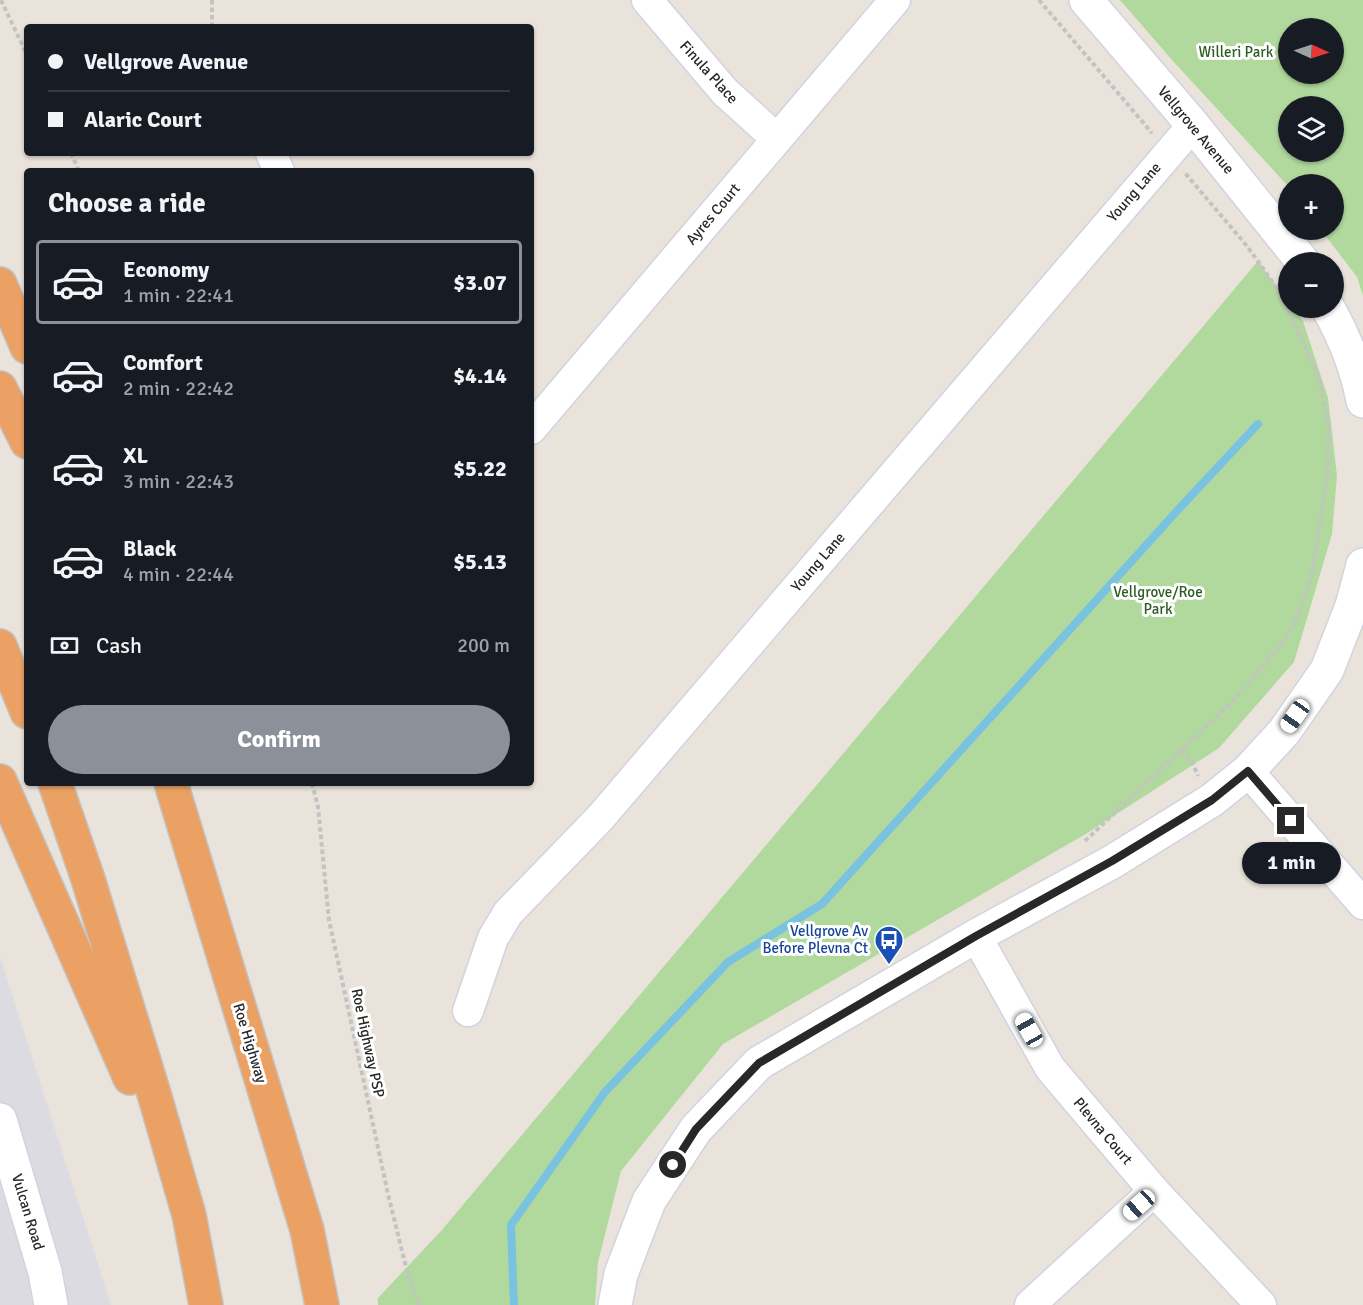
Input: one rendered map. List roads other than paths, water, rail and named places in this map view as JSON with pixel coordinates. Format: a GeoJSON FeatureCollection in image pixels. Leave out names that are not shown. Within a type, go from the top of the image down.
{"type":"FeatureCollection","features":[{"type":"Feature","properties":{"kind":"highway"},"geometry":{"type":"LineString","coordinates":[[0,284],[24,340]]}},
{"type":"Feature","properties":{"kind":"highway"},"geometry":{"type":"LineString","coordinates":[[0,388],[24,436]]}},
{"type":"Feature","properties":{"kind":"highway"},"geometry":{"type":"LineString","coordinates":[[0,646],[24,705]]}},
{"type":"Feature","properties":{"kind":"highway"},"geometry":{"type":"LineString","coordinates":[[0,781],[53,898],[189,1215]]}},
{"type":"Feature","properties":{"kind":"highway"},"geometry":{"type":"LineString","coordinates":[[56,786],[88,879],[189,1215],[206,1305]]}},
{"type":"Feature","properties":{"kind":"highway","name":"Roe Highway"},"geometry":{"type":"LineString","coordinates":[[172,786],[307,1230],[322,1305]]}},
{"type":"Feature","properties":{"kind":"street","name":"Finula Place"},"geometry":{"type":"LineString","coordinates":[[647,0],[725,92],[777,139]]}},
{"type":"Feature","properties":{"kind":"street","name":"Ayres Court"},"geometry":{"type":"LineString","coordinates":[[534,425],[895,0]]}},
{"type":"Feature","properties":{"kind":"street","name":"Vellgrove Avenue"},"geometry":{"type":"LineString","coordinates":[[1086,0],[1193,125],[1295,252]]}},
{"type":"Feature","properties":{"kind":"street","name":"Young Lane"},"geometry":{"type":"LineString","coordinates":[[468,1011],[493,938],[508,913],[600,818],[1193,125]]}},
{"type":"Feature","properties":{"kind":"street"},"geometry":{"type":"LineString","coordinates":[[1334,318],[1340,329],[1363,401]]}},
{"type":"Feature","properties":{"kind":"street"},"geometry":{"type":"LineString","coordinates":[[615,1305],[621,1274],[649,1201],[696,1129],[759,1063],[976,936],[1112,861],[1212,800],[1248,771],[1284,732],[1327,670],[1352,606],[1363,565]]}},
{"type":"Feature","properties":{"kind":"street"},"geometry":{"type":"LineString","coordinates":[[1248,771],[1363,904]]}},
{"type":"Feature","properties":{"kind":"street","name":"Plevna Court"},"geometry":{"type":"LineString","coordinates":[[976,936],[1050,1068],[1154,1191],[1261,1305]]}},
{"type":"Feature","properties":{"kind":"street","name":"Vulcan Road"},"geometry":{"type":"LineString","coordinates":[[0,1120],[45,1272],[51,1305]]}},
{"type":"Feature","properties":{"kind":"street"},"geometry":{"type":"LineString","coordinates":[[1030,1305],[1154,1191]]}},
{"type":"Feature","properties":{"kind":"waterway"},"geometry":{"type":"LineString","coordinates":[[514,1305],[511,1225],[605,1092],[728,962],[822,904],[1258,424]]}},
{"type":"Feature","properties":{"kind":"place","name":"Vellgrove Av Before Plevna Ct"},"geometry":{"type":"Point","coordinates":[889,966]}},
{"type":"Feature","properties":{"kind":"park label","name":"Willeri Park"},"geometry":{"type":"Point","coordinates":[1236,52]}},
{"type":"Feature","properties":{"kind":"park label","name":"Vellgrove/Roe Park"},"geometry":{"type":"Point","coordinates":[1158,600]}}]}
